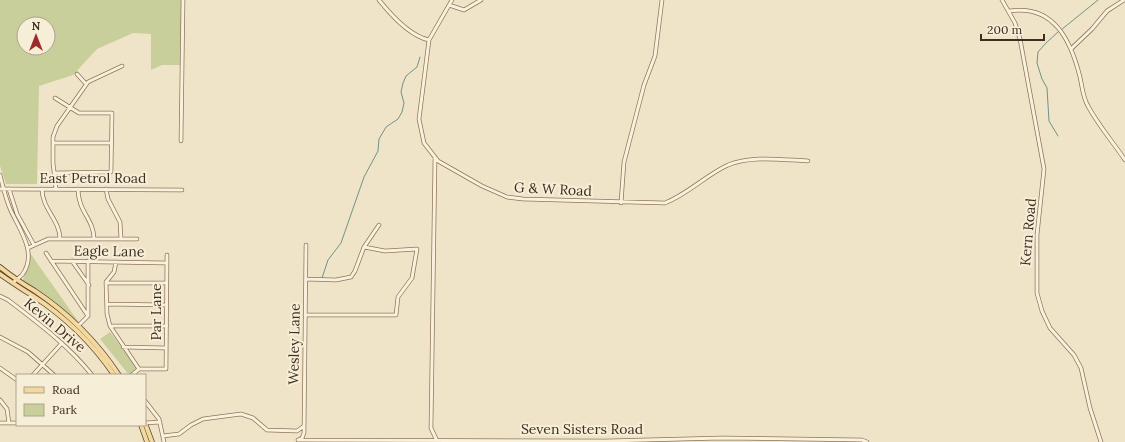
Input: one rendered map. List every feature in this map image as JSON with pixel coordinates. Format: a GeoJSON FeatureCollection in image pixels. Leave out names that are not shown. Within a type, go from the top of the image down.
{"type":"FeatureCollection","features":[{"type":"Feature","properties":{"kind":"main road"},"geometry":{"type":"LineString","coordinates":[[0,267],[14,282],[82,336],[113,374]]}},
{"type":"Feature","properties":{"kind":"main road"},"geometry":{"type":"LineString","coordinates":[[0,274],[35,291],[78,326],[90,338],[118,374]]}},
{"type":"Feature","properties":{"kind":"main road"},"geometry":{"type":"LineString","coordinates":[[82,336],[90,338]]}},
{"type":"Feature","properties":{"kind":"main road"},"geometry":{"type":"LineString","coordinates":[[140,426],[147,442]]}},
{"type":"Feature","properties":{"kind":"main road"},"geometry":{"type":"LineString","coordinates":[[146,426],[152,442]]}},
{"type":"Feature","properties":{"kind":"street"},"geometry":{"type":"LineString","coordinates":[[181,141],[183,0]]}},
{"type":"Feature","properties":{"kind":"street"},"geometry":{"type":"LineString","coordinates":[[379,0],[394,17],[421,38],[429,40]]}},
{"type":"Feature","properties":{"kind":"street","name":"G & W Road"},"geometry":{"type":"LineString","coordinates":[[452,0],[429,40],[419,119],[424,143],[435,157],[482,186],[507,197],[665,203],[676,199],[719,170],[740,161],[808,161]]}},
{"type":"Feature","properties":{"kind":"street"},"geometry":{"type":"LineString","coordinates":[[449,5],[460,9],[467,9],[481,0]]}},
{"type":"Feature","properties":{"kind":"street"},"geometry":{"type":"LineString","coordinates":[[621,202],[624,162],[644,85],[656,56],[662,0]]}},
{"type":"Feature","properties":{"kind":"street","name":"Kern Road"},"geometry":{"type":"LineString","coordinates":[[1002,0],[1010,11],[1020,39],[1044,170],[1037,235],[1037,293],[1048,326],[1079,363],[1101,442]]}},
{"type":"Feature","properties":{"kind":"street"},"geometry":{"type":"LineString","coordinates":[[1072,48],[1092,29],[1107,11],[1124,0]]}},
{"type":"Feature","properties":{"kind":"street"},"geometry":{"type":"LineString","coordinates":[[1010,11],[1023,10],[1045,17],[1053,22],[1064,33],[1072,48],[1088,107],[1125,160]]}},
{"type":"Feature","properties":{"kind":"street"},"geometry":{"type":"LineString","coordinates":[[56,189],[53,143],[55,129],[86,84],[93,78],[122,66]]}},
{"type":"Feature","properties":{"kind":"street"},"geometry":{"type":"LineString","coordinates":[[77,74],[86,84]]}},
{"type":"Feature","properties":{"kind":"street"},"geometry":{"type":"LineString","coordinates":[[55,98],[69,108],[82,113],[112,113],[111,172],[55,173]]}},
{"type":"Feature","properties":{"kind":"street"},"geometry":{"type":"LineString","coordinates":[[53,143],[111,143]]}},
{"type":"Feature","properties":{"kind":"street"},"geometry":{"type":"LineString","coordinates":[[435,157],[431,428],[437,441]]}},
{"type":"Feature","properties":{"kind":"street"},"geometry":{"type":"LineString","coordinates":[[0,175],[2,189],[24,235],[28,248],[25,268],[21,276],[14,282]]}},
{"type":"Feature","properties":{"kind":"street","name":"East Petrol Road"},"geometry":{"type":"LineString","coordinates":[[2,189],[182,190]]}},
{"type":"Feature","properties":{"kind":"street"},"geometry":{"type":"LineString","coordinates":[[9,189],[17,214],[34,245]]}},
{"type":"Feature","properties":{"kind":"street"},"geometry":{"type":"LineString","coordinates":[[42,189],[43,202],[58,227],[60,239]]}},
{"type":"Feature","properties":{"kind":"street"},"geometry":{"type":"LineString","coordinates":[[78,189],[79,206],[92,227],[94,239]]}},
{"type":"Feature","properties":{"kind":"street"},"geometry":{"type":"LineString","coordinates":[[106,189],[108,199],[120,222],[121,239]]}},
{"type":"Feature","properties":{"kind":"street"},"geometry":{"type":"LineString","coordinates":[[306,279],[336,280],[351,277],[355,271],[364,247],[379,225]]}},
{"type":"Feature","properties":{"kind":"street"},"geometry":{"type":"LineString","coordinates":[[28,248],[44,240],[136,239]]}},
{"type":"Feature","properties":{"kind":"street","name":"Wesley Lane"},"geometry":{"type":"LineString","coordinates":[[298,440],[304,435],[306,245]]}},
{"type":"Feature","properties":{"kind":"street"},"geometry":{"type":"LineString","coordinates":[[305,315],[396,315],[398,297],[412,278],[418,249],[385,251],[364,247]]}},
{"type":"Feature","properties":{"kind":"street"},"geometry":{"type":"LineString","coordinates":[[46,253],[88,316]]}},
{"type":"Feature","properties":{"kind":"street","name":"Par Lane"},"geometry":{"type":"LineString","coordinates":[[139,369],[166,369],[167,255]]}},
{"type":"Feature","properties":{"kind":"street","name":"Eagle Lane"},"geometry":{"type":"LineString","coordinates":[[51,261],[167,263]]}},
{"type":"Feature","properties":{"kind":"street"},"geometry":{"type":"LineString","coordinates":[[72,261],[89,286]]}},
{"type":"Feature","properties":{"kind":"street"},"geometry":{"type":"LineString","coordinates":[[78,326],[88,316],[88,261]]}},
{"type":"Feature","properties":{"kind":"street"},"geometry":{"type":"LineString","coordinates":[[116,262],[114,272],[106,283],[110,326],[139,369],[133,374]]}},
{"type":"Feature","properties":{"kind":"street"},"geometry":{"type":"LineString","coordinates":[[106,283],[167,283]]}},
{"type":"Feature","properties":{"kind":"street","name":"Kevin Drive"},"geometry":{"type":"LineString","coordinates":[[0,296],[8,300],[62,343],[91,374]]}},
{"type":"Feature","properties":{"kind":"street"},"geometry":{"type":"LineString","coordinates":[[107,304],[167,305]]}},
{"type":"Feature","properties":{"kind":"street"},"geometry":{"type":"LineString","coordinates":[[110,326],[167,326]]}},
{"type":"Feature","properties":{"kind":"street"},"geometry":{"type":"LineString","coordinates":[[0,337],[20,347],[43,364],[53,374]]}},
{"type":"Feature","properties":{"kind":"street"},"geometry":{"type":"LineString","coordinates":[[34,374],[62,343]]}},
{"type":"Feature","properties":{"kind":"street"},"geometry":{"type":"LineString","coordinates":[[123,347],[166,348]]}},
{"type":"Feature","properties":{"kind":"street"},"geometry":{"type":"LineString","coordinates":[[0,368],[16,379]]}},
{"type":"Feature","properties":{"kind":"street"},"geometry":{"type":"LineString","coordinates":[[0,400],[7,409],[9,423]]}},
{"type":"Feature","properties":{"kind":"street"},"geometry":{"type":"LineString","coordinates":[[146,402],[160,422],[164,442]]}},
{"type":"Feature","properties":{"kind":"street"},"geometry":{"type":"LineString","coordinates":[[163,436],[179,434],[191,425],[203,419],[241,414],[253,418],[267,430],[297,431],[304,426]]}},
{"type":"Feature","properties":{"kind":"street"},"geometry":{"type":"LineString","coordinates":[[146,423],[160,422]]}},
{"type":"Feature","properties":{"kind":"street"},"geometry":{"type":"LineString","coordinates":[[0,423],[16,423]]}},
{"type":"Feature","properties":{"kind":"street","name":"Seven Sisters Road"},"geometry":{"type":"LineString","coordinates":[[298,440],[606,441],[722,438],[862,440],[867,442]]}},
{"type":"Feature","properties":{"kind":"green space"},"geometry":{"type":"Polygon","coordinates":[[[0,0],[182,0],[180,65],[162,65],[151,70],[151,34],[133,33],[97,49],[73,75],[39,86],[37,184],[6,184],[0,166],[0,0]]]}},
{"type":"Feature","properties":{"kind":"green space"},"geometry":{"type":"Polygon","coordinates":[[[30,253],[80,324],[23,280],[30,253]]]}},
{"type":"Feature","properties":{"kind":"green space"},"geometry":{"type":"Polygon","coordinates":[[[110,332],[138,369],[128,374],[100,339],[110,332]]]}},
{"type":"Feature","properties":{"kind":"waterway"},"geometry":{"type":"LineString","coordinates":[[1061,30],[1098,0]]}},
{"type":"Feature","properties":{"kind":"waterway"},"geometry":{"type":"LineString","coordinates":[[1058,32],[1038,52],[1037,63],[1042,79],[1047,88],[1049,121],[1058,136]]}},
{"type":"Feature","properties":{"kind":"waterway"},"geometry":{"type":"LineString","coordinates":[[322,278],[328,260],[341,243],[364,177],[378,151],[379,139],[386,127],[398,119],[402,112],[404,103],[401,92],[403,83],[406,76],[417,67],[420,57]]}}]}
